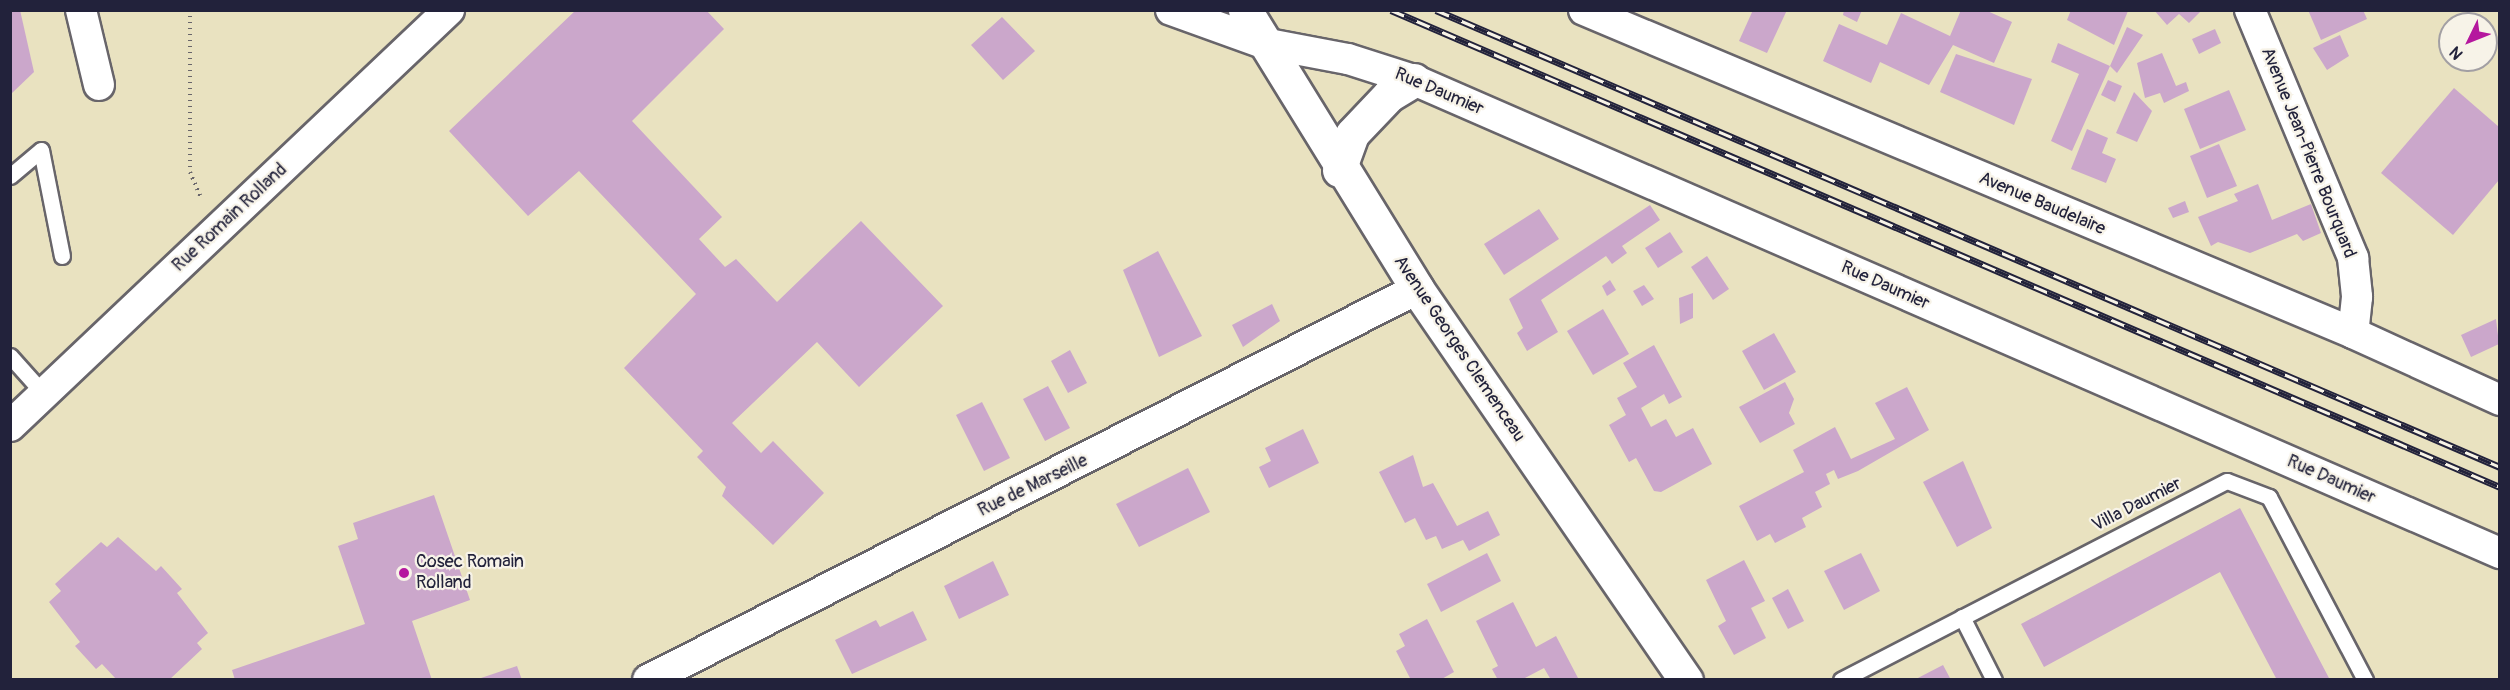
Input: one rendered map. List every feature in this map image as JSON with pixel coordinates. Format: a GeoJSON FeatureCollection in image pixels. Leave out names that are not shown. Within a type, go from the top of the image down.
{"type":"FeatureCollection","features":[{"type":"Feature","properties":{"kind":"main road","name":"Avenue Georges Clemenceau"},"geometry":{"type":"LineString","coordinates":[[1245,10],[1339,170],[1417,289],[1686,680]]}},
{"type":"Feature","properties":{"kind":"main road"},"geometry":{"type":"LineString","coordinates":[[1339,170],[1352,134],[1370,112],[1414,80]]}},
{"type":"Feature","properties":{"kind":"street"},"geometry":{"type":"LineString","coordinates":[[81,10],[99,85]]}},
{"type":"Feature","properties":{"kind":"street","name":"Rue Romain Rolland"},"geometry":{"type":"LineString","coordinates":[[10,426],[449,10]]}},
{"type":"Feature","properties":{"kind":"street","name":"Rue Daumier"},"geometry":{"type":"LineString","coordinates":[[1171,10],[1263,43],[1348,59],[1414,80],[2499,553]]}},
{"type":"Feature","properties":{"kind":"street","name":"Avenue Baudelaire"},"geometry":{"type":"LineString","coordinates":[[1584,10],[2353,333],[2499,400]]}},
{"type":"Feature","properties":{"kind":"street","name":"Avenue Jean-Pierre Bourquard"},"geometry":{"type":"LineString","coordinates":[[2250,10],[2353,258],[2357,297],[2353,333]]}},
{"type":"Feature","properties":{"kind":"street","name":"Rue de Marseille"},"geometry":{"type":"LineString","coordinates":[[648,680],[1417,289]]}},
{"type":"Feature","properties":{"kind":"lane"},"geometry":{"type":"LineString","coordinates":[[10,176],[41,150],[62,256]]}},
{"type":"Feature","properties":{"kind":"lane"},"geometry":{"type":"LineString","coordinates":[[10,356],[44,394]]}},
{"type":"Feature","properties":{"kind":"lane","name":"Villa Daumier"},"geometry":{"type":"LineString","coordinates":[[1841,680],[2227,481],[2269,497],[2365,680]]}},
{"type":"Feature","properties":{"kind":"lane"},"geometry":{"type":"LineString","coordinates":[[1962,616],[1994,680]]}},
{"type":"Feature","properties":{"kind":"path"},"geometry":{"type":"LineString","coordinates":[[190,10],[190,172],[215,232]]}},
{"type":"Feature","properties":{"kind":"building"},"geometry":{"type":"Polygon","coordinates":[[[10,10],[20,10],[34,72],[10,95],[10,10]]]}},
{"type":"Feature","properties":{"kind":"building"},"geometry":{"type":"Polygon","coordinates":[[[576,10],[706,10],[724,29],[632,121],[722,217],[699,239],[725,267],[736,259],[777,302],[861,221],[943,306],[859,387],[817,342],[732,423],[761,453],[773,441],[824,493],[773,545],[722,496],[726,487],[697,457],[703,451],[624,368],[696,294],[579,171],[528,216],[449,131],[576,10]]]}},
{"type":"Feature","properties":{"kind":"building"},"geometry":{"type":"Polygon","coordinates":[[[1753,10],[1787,10],[1767,53],[1739,41],[1753,10]]]}},
{"type":"Feature","properties":{"kind":"building"},"geometry":{"type":"Polygon","coordinates":[[[1844,10],[1862,10],[1857,22],[1843,15],[1844,10]]]}},
{"type":"Feature","properties":{"kind":"building"},"geometry":{"type":"Polygon","coordinates":[[[1961,10],[1985,10],[2012,22],[1994,63],[1953,45],[1929,85],[1880,62],[1871,83],[1823,61],[1839,24],[1887,45],[1901,13],[1950,36],[1961,10]]]}},
{"type":"Feature","properties":{"kind":"building"},"geometry":{"type":"Polygon","coordinates":[[[2071,10],[2128,11],[2114,45],[2067,20],[2071,10]]]}},
{"type":"Feature","properties":{"kind":"building"},"geometry":{"type":"Polygon","coordinates":[[[2154,10],[2202,10],[2189,23],[2179,14],[2167,25],[2154,10]]]}},
{"type":"Feature","properties":{"kind":"building"},"geometry":{"type":"Polygon","coordinates":[[[2308,10],[2363,10],[2367,19],[2321,40],[2308,10]]]}},
{"type":"Feature","properties":{"kind":"building"},"geometry":{"type":"Polygon","coordinates":[[[1002,17],[1035,51],[1003,80],[971,45],[1002,17]]]}},
{"type":"Feature","properties":{"kind":"building"},"geometry":{"type":"Polygon","coordinates":[[[2127,27],[2143,35],[2117,73],[2110,66],[2127,27]]]}},
{"type":"Feature","properties":{"kind":"building"},"geometry":{"type":"Polygon","coordinates":[[[2215,29],[2221,43],[2199,54],[2192,39],[2215,29]]]}},
{"type":"Feature","properties":{"kind":"building"},"geometry":{"type":"Polygon","coordinates":[[[2340,35],[2349,56],[2327,70],[2313,48],[2340,35]]]}},
{"type":"Feature","properties":{"kind":"building"},"geometry":{"type":"Polygon","coordinates":[[[2058,43],[2110,66],[2072,151],[2051,141],[2079,74],[2051,62],[2058,43]]]}},
{"type":"Feature","properties":{"kind":"building"},"geometry":{"type":"Polygon","coordinates":[[[2162,53],[2176,86],[2186,82],[2189,91],[2164,103],[2160,93],[2145,98],[2137,63],[2162,53]]]}},
{"type":"Feature","properties":{"kind":"building"},"geometry":{"type":"Polygon","coordinates":[[[1956,54],[2032,79],[2014,125],[1940,92],[1956,54]]]}},
{"type":"Feature","properties":{"kind":"building"},"geometry":{"type":"Polygon","coordinates":[[[2108,80],[2122,86],[2115,102],[2101,95],[2108,80]]]}},
{"type":"Feature","properties":{"kind":"building"},"geometry":{"type":"Polygon","coordinates":[[[2454,88],[2499,127],[2499,180],[2453,235],[2381,173],[2454,88]]]}},
{"type":"Feature","properties":{"kind":"building"},"geometry":{"type":"Polygon","coordinates":[[[2229,90],[2246,130],[2200,149],[2184,109],[2229,90]]]}},
{"type":"Feature","properties":{"kind":"building"},"geometry":{"type":"Polygon","coordinates":[[[2134,92],[2152,111],[2137,142],[2116,133],[2134,92]]]}},
{"type":"Feature","properties":{"kind":"building"},"geometry":{"type":"Polygon","coordinates":[[[2087,129],[2108,138],[2102,153],[2116,159],[2106,183],[2071,169],[2087,129]]]}},
{"type":"Feature","properties":{"kind":"building"},"geometry":{"type":"Polygon","coordinates":[[[2219,144],[2237,186],[2207,198],[2190,156],[2219,144]]]}},
{"type":"Feature","properties":{"kind":"building"},"geometry":{"type":"Polygon","coordinates":[[[2258,184],[2272,220],[2311,204],[2321,233],[2303,241],[2297,234],[2250,253],[2218,242],[2211,246],[2198,217],[2238,201],[2234,194],[2258,184]]]}},
{"type":"Feature","properties":{"kind":"building"},"geometry":{"type":"Polygon","coordinates":[[[2185,201],[2189,212],[2173,218],[2168,208],[2185,201]]]}},
{"type":"Feature","properties":{"kind":"building"},"geometry":{"type":"Polygon","coordinates":[[[1650,205],[1660,220],[1622,246],[1627,253],[1612,264],[1606,256],[1541,300],[1558,332],[1527,351],[1517,333],[1523,328],[1509,299],[1650,205]]]}},
{"type":"Feature","properties":{"kind":"building"},"geometry":{"type":"Polygon","coordinates":[[[1539,209],[1559,239],[1504,275],[1484,244],[1539,209]]]}},
{"type":"Feature","properties":{"kind":"building"},"geometry":{"type":"Polygon","coordinates":[[[1670,232],[1683,252],[1658,268],[1645,248],[1670,232]]]}},
{"type":"Feature","properties":{"kind":"building"},"geometry":{"type":"Polygon","coordinates":[[[1158,251],[1202,336],[1159,357],[1123,270],[1158,251]]]}},
{"type":"Feature","properties":{"kind":"building"},"geometry":{"type":"Polygon","coordinates":[[[1707,256],[1729,289],[1713,300],[1691,267],[1707,256]]]}},
{"type":"Feature","properties":{"kind":"building"},"geometry":{"type":"Polygon","coordinates":[[[1610,280],[1616,290],[1607,296],[1602,286],[1610,280]]]}},
{"type":"Feature","properties":{"kind":"building"},"geometry":{"type":"Polygon","coordinates":[[[1644,285],[1654,299],[1642,306],[1633,291],[1644,285]]]}},
{"type":"Feature","properties":{"kind":"building"},"geometry":{"type":"Polygon","coordinates":[[[1693,293],[1693,318],[1680,324],[1679,298],[1693,293]]]}},
{"type":"Feature","properties":{"kind":"building"},"geometry":{"type":"Polygon","coordinates":[[[1272,304],[1280,321],[1243,347],[1232,325],[1272,304]]]}},
{"type":"Feature","properties":{"kind":"building"},"geometry":{"type":"Polygon","coordinates":[[[1603,309],[1629,354],[1593,375],[1567,331],[1603,309]]]}},
{"type":"Feature","properties":{"kind":"building"},"geometry":{"type":"Polygon","coordinates":[[[2496,319],[2499,344],[2471,357],[2461,335],[2496,319]]]}},
{"type":"Feature","properties":{"kind":"building"},"geometry":{"type":"Polygon","coordinates":[[[1774,333],[1796,372],[1764,390],[1742,351],[1774,333]]]}},
{"type":"Feature","properties":{"kind":"building"},"geometry":{"type":"Polygon","coordinates":[[[1654,345],[1682,397],[1669,404],[1664,394],[1641,408],[1651,427],[1666,419],[1676,437],[1693,428],[1712,464],[1661,492],[1654,491],[1636,458],[1629,462],[1609,425],[1626,415],[1617,398],[1637,387],[1623,363],[1654,345]]]}},
{"type":"Feature","properties":{"kind":"building"},"geometry":{"type":"Polygon","coordinates":[[[1070,350],[1087,383],[1068,393],[1051,361],[1070,350]]]}},
{"type":"Feature","properties":{"kind":"building"},"geometry":{"type":"Polygon","coordinates":[[[1785,382],[1794,399],[1789,413],[1795,424],[1760,443],[1739,407],[1785,382]]]}},
{"type":"Feature","properties":{"kind":"building"},"geometry":{"type":"Polygon","coordinates":[[[1048,386],[1070,428],[1045,441],[1023,399],[1048,386]]]}},
{"type":"Feature","properties":{"kind":"building"},"geometry":{"type":"Polygon","coordinates":[[[1907,387],[1929,430],[1858,471],[1838,479],[1834,470],[1826,474],[1830,484],[1815,492],[1822,507],[1802,518],[1806,527],[1775,543],[1770,534],[1757,541],[1739,506],[1804,472],[1793,450],[1835,427],[1851,459],[1895,439],[1875,403],[1907,387]]]}},
{"type":"Feature","properties":{"kind":"building"},"geometry":{"type":"Polygon","coordinates":[[[982,402],[1010,458],[984,471],[956,415],[982,402]]]}},
{"type":"Feature","properties":{"kind":"building"},"geometry":{"type":"Polygon","coordinates":[[[1303,429],[1319,463],[1269,488],[1259,467],[1271,461],[1265,448],[1303,429]]]}},
{"type":"Feature","properties":{"kind":"building"},"geometry":{"type":"Polygon","coordinates":[[[1413,455],[1423,487],[1433,483],[1457,526],[1488,511],[1500,535],[1469,551],[1463,540],[1442,549],[1436,536],[1426,540],[1415,518],[1405,523],[1379,472],[1413,455]]]}},
{"type":"Feature","properties":{"kind":"building"},"geometry":{"type":"Polygon","coordinates":[[[1963,461],[1992,528],[1957,547],[1923,482],[1963,461]]]}},
{"type":"Feature","properties":{"kind":"building"},"geometry":{"type":"Polygon","coordinates":[[[1188,468],[1210,512],[1139,547],[1116,504],[1188,468]]]}},
{"type":"Feature","properties":{"kind":"building","name":"Cosec Romain Rolland"},"geometry":{"type":"Polygon","coordinates":[[[434,495],[470,600],[412,621],[432,680],[235,680],[232,670],[365,624],[338,546],[358,539],[353,523],[434,495]]]}},
{"type":"Feature","properties":{"kind":"building"},"geometry":{"type":"Polygon","coordinates":[[[2240,508],[2330,680],[2277,680],[2220,572],[2044,667],[2021,624],[2240,508]]]}},
{"type":"Feature","properties":{"kind":"building"},"geometry":{"type":"Polygon","coordinates":[[[118,537],[156,571],[161,566],[182,589],[177,593],[208,633],[197,643],[202,649],[169,680],[117,680],[102,664],[96,669],[75,646],[80,642],[49,602],[61,591],[55,584],[101,542],[107,547],[118,537]]]}},
{"type":"Feature","properties":{"kind":"building"},"geometry":{"type":"Polygon","coordinates":[[[1487,553],[1501,581],[1441,612],[1427,584],[1487,553]]]}},
{"type":"Feature","properties":{"kind":"building"},"geometry":{"type":"Polygon","coordinates":[[[1861,553],[1880,591],[1844,610],[1824,571],[1861,553]]]}},
{"type":"Feature","properties":{"kind":"building"},"geometry":{"type":"Polygon","coordinates":[[[1744,560],[1765,601],[1751,608],[1766,638],[1734,655],[1718,626],[1726,621],[1706,580],[1744,560]]]}},
{"type":"Feature","properties":{"kind":"building"},"geometry":{"type":"Polygon","coordinates":[[[993,561],[1009,595],[959,619],[944,586],[993,561]]]}},
{"type":"Feature","properties":{"kind":"building"},"geometry":{"type":"Polygon","coordinates":[[[1788,589],[1804,621],[1788,629],[1772,598],[1788,589]]]}},
{"type":"Feature","properties":{"kind":"building"},"geometry":{"type":"Polygon","coordinates":[[[1513,602],[1536,647],[1556,636],[1578,678],[1551,680],[1544,668],[1521,680],[1498,680],[1492,669],[1498,666],[1476,621],[1513,602]]]}},
{"type":"Feature","properties":{"kind":"building"},"geometry":{"type":"Polygon","coordinates":[[[913,611],[927,640],[852,674],[835,640],[876,620],[880,627],[913,611]]]}},
{"type":"Feature","properties":{"kind":"building"},"geometry":{"type":"Polygon","coordinates":[[[1427,619],[1454,672],[1440,680],[1411,680],[1396,651],[1405,646],[1399,634],[1427,619]]]}},
{"type":"Feature","properties":{"kind":"building"},"geometry":{"type":"Polygon","coordinates":[[[1943,665],[1951,680],[1914,680],[1943,665]]]}},
{"type":"Feature","properties":{"kind":"building"},"geometry":{"type":"Polygon","coordinates":[[[517,666],[522,680],[478,680],[478,679],[517,666]]]}},
{"type":"Feature","properties":{"kind":"railway"},"geometry":{"type":"LineString","coordinates":[[1391,10],[2500,487]]}},
{"type":"Feature","properties":{"kind":"railway"},"geometry":{"type":"LineString","coordinates":[[1436,10],[2500,467]]}},
{"type":"Feature","properties":{"kind":"place","name":"Cosec Romain Rolland"},"geometry":{"type":"Point","coordinates":[404,573]}}]}
